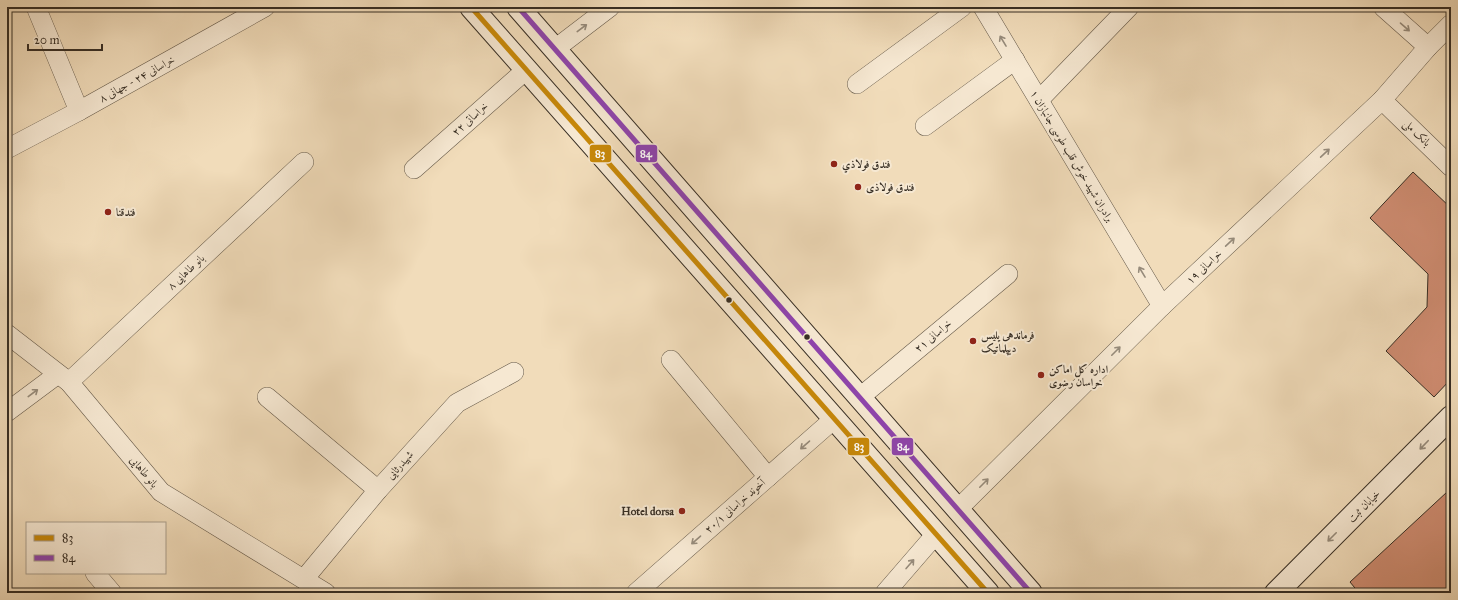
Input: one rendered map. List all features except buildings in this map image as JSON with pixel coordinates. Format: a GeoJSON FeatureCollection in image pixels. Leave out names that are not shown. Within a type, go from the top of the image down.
{"type":"FeatureCollection","features":[{"type":"Feature","properties":{"kind":"street"},"geometry":{"type":"LineString","coordinates":[[36,7],[79,111]]}},
{"type":"Feature","properties":{"kind":"street","name":"خراسانی ۲۴ - جهانی ۸"},"geometry":{"type":"LineString","coordinates":[[7,149],[79,111],[265,7]]}},
{"type":"Feature","properties":{"kind":"street"},"geometry":{"type":"LineString","coordinates":[[471,7],[988,593]]}},
{"type":"Feature","properties":{"kind":"street"},"geometry":{"type":"LineString","coordinates":[[518,7],[1031,593]]}},
{"type":"Feature","properties":{"kind":"street"},"geometry":{"type":"LineString","coordinates":[[555,49],[610,7]]}},
{"type":"Feature","properties":{"kind":"street"},"geometry":{"type":"LineString","coordinates":[[857,84],[962,7]]}},
{"type":"Feature","properties":{"kind":"street","name":"برادران شهید خوش قلب طوسی جانبازان ۱"},"geometry":{"type":"LineString","coordinates":[[983,7],[1162,306]]}},
{"type":"Feature","properties":{"kind":"street"},"geometry":{"type":"LineString","coordinates":[[1038,100],[1129,7]]}},
{"type":"Feature","properties":{"kind":"street"},"geometry":{"type":"LineString","coordinates":[[1383,7],[1428,47]]}},
{"type":"Feature","properties":{"kind":"street","name":"خراسانی ۱۹"},"geometry":{"type":"LineString","coordinates":[[957,510],[1162,306],[1382,100],[1428,47],[1451,24]]}},
{"type":"Feature","properties":{"kind":"street"},"geometry":{"type":"LineString","coordinates":[[925,126],[1015,60]]}},
{"type":"Feature","properties":{"kind":"street","name":"خراساتی ۲۲"},"geometry":{"type":"LineString","coordinates":[[414,169],[526,70]]}},
{"type":"Feature","properties":{"kind":"street","name":"بانک ملی"},"geometry":{"type":"LineString","coordinates":[[1382,100],[1451,167]]}},
{"type":"Feature","properties":{"kind":"street","name":"بانو طاهایی ۸"},"geometry":{"type":"LineString","coordinates":[[7,412],[63,378],[304,162]]}},
{"type":"Feature","properties":{"kind":"street","name":"خراسانی ۲۱"},"geometry":{"type":"LineString","coordinates":[[859,398],[1008,274]]}},
{"type":"Feature","properties":{"kind":"street","name":"بانو طاهایی"},"geometry":{"type":"LineString","coordinates":[[7,334],[63,378],[161,492],[326,593]]}},
{"type":"Feature","properties":{"kind":"street"},"geometry":{"type":"LineString","coordinates":[[671,360],[768,477]]}},
{"type":"Feature","properties":{"kind":"street","name":"شهیدرثایی"},"geometry":{"type":"LineString","coordinates":[[304,579],[378,490],[457,403],[514,372]]}},
{"type":"Feature","properties":{"kind":"street"},"geometry":{"type":"LineString","coordinates":[[267,397],[378,490]]}},
{"type":"Feature","properties":{"kind":"street","name":"خیابان ثبت"},"geometry":{"type":"LineString","coordinates":[[1276,593],[1451,417]]}},
{"type":"Feature","properties":{"kind":"street","name":"آخوند خراسانی ۲۰/۱"},"geometry":{"type":"LineString","coordinates":[[636,593],[834,419]]}},
{"type":"Feature","properties":{"kind":"street"},"geometry":{"type":"LineString","coordinates":[[885,593],[936,534]]}},
{"type":"Feature","properties":{"kind":"street"},"geometry":{"type":"LineString","coordinates":[[97,574],[112,593]]}},
{"type":"Feature","properties":{"kind":"transit line","name":"83"},"geometry":{"type":"LineString","coordinates":[[471,7],[988,593]]}},
{"type":"Feature","properties":{"kind":"transit line","name":"84"},"geometry":{"type":"LineString","coordinates":[[518,7],[1031,593]]}},
{"type":"Feature","properties":{"kind":"place","name":"فندق فولاذي"},"geometry":{"type":"Point","coordinates":[834,164]}},
{"type":"Feature","properties":{"kind":"place","name":"فندق فولاذی"},"geometry":{"type":"Point","coordinates":[858,187]}},
{"type":"Feature","properties":{"kind":"place","name":"فندقنا"},"geometry":{"type":"Point","coordinates":[108,212]}},
{"type":"Feature","properties":{"kind":"place","name":"فرماندهی پلیس دیپلماتیک"},"geometry":{"type":"Point","coordinates":[973,341]}},
{"type":"Feature","properties":{"kind":"place","name":"اداره کل اماکن خراسان رضوی"},"geometry":{"type":"Point","coordinates":[1041,375]}},
{"type":"Feature","properties":{"kind":"place","name":"Hotel dorsa"},"geometry":{"type":"Point","coordinates":[682,511]}}]}
